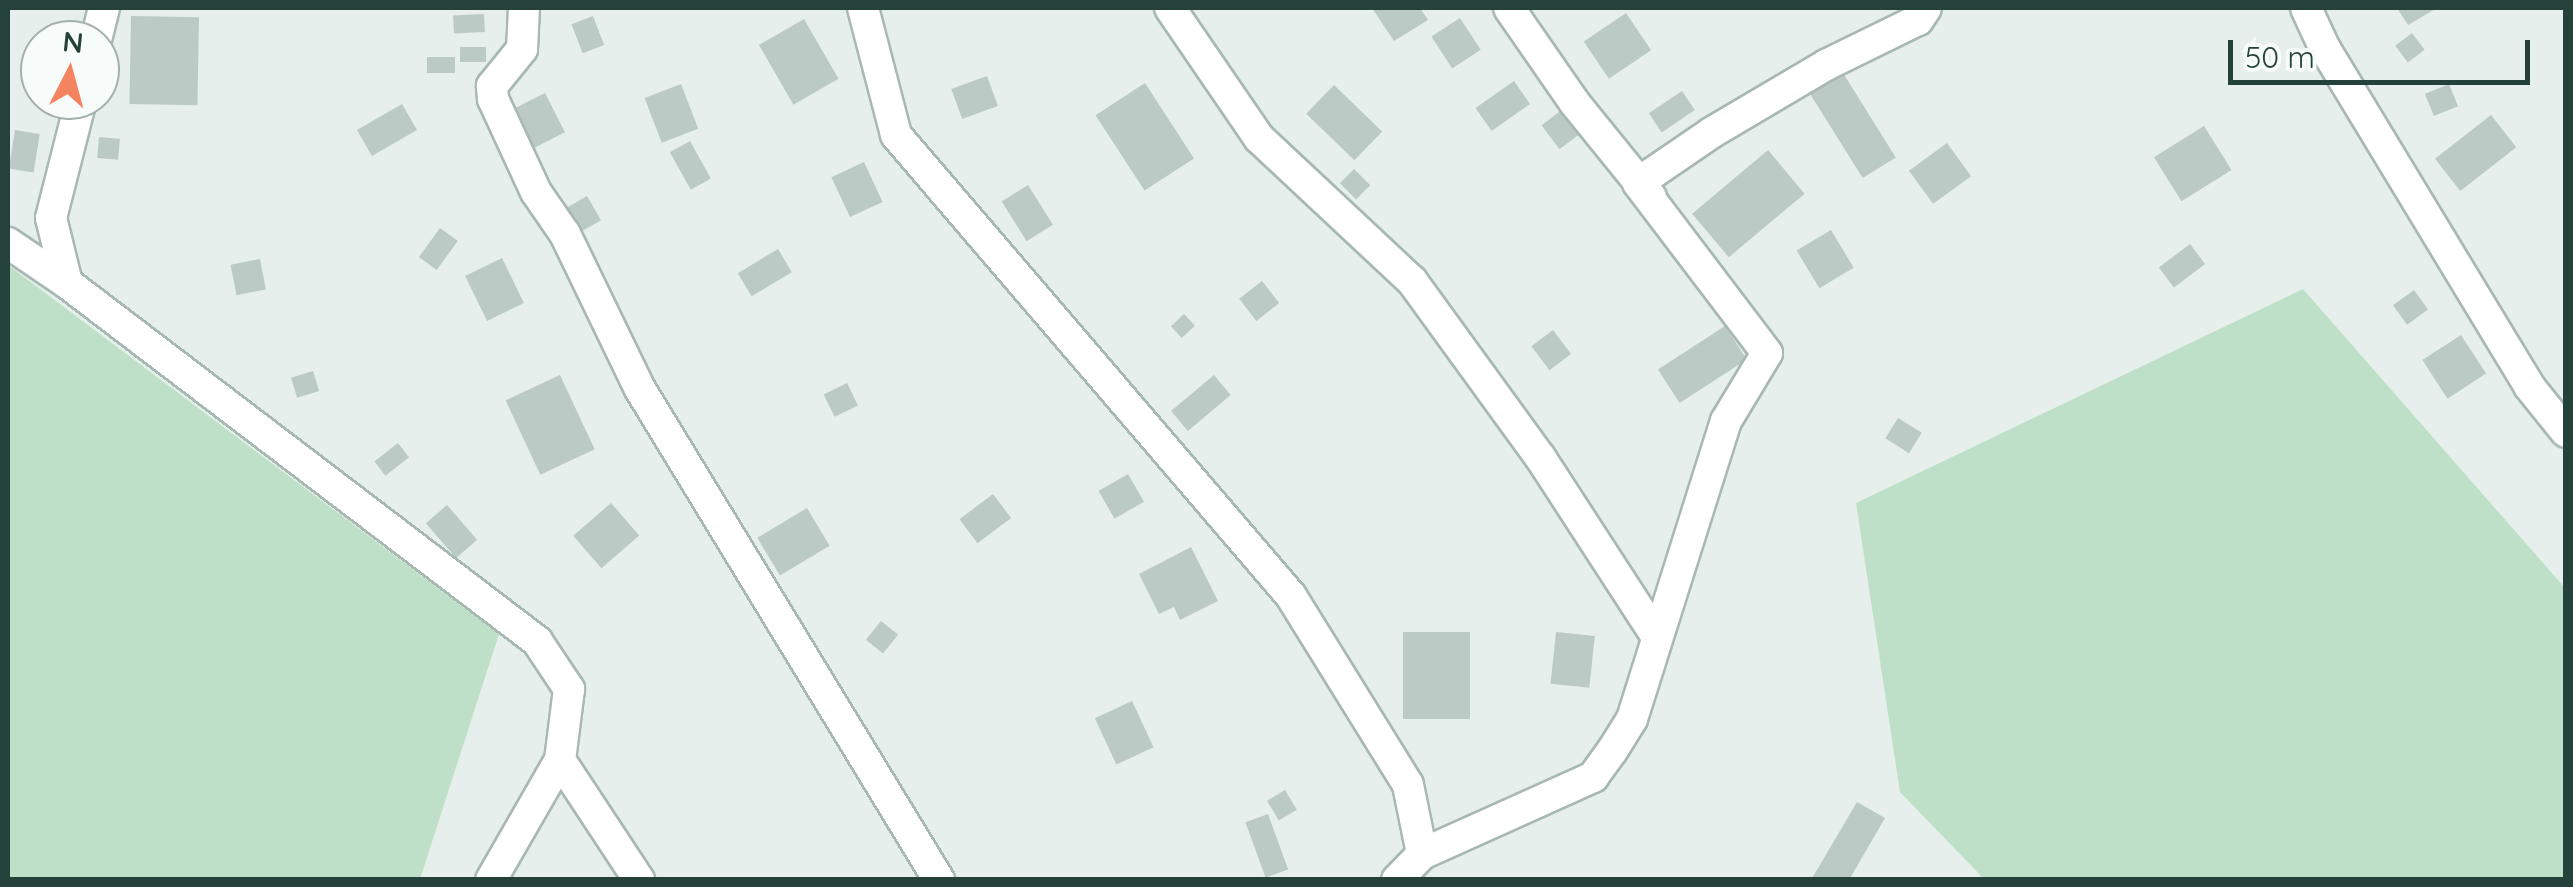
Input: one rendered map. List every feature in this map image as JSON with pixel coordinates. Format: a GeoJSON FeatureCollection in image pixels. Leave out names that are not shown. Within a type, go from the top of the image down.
{"type":"FeatureCollection","features":[{"type":"Feature","properties":{"kind":"street"},"geometry":{"type":"LineString","coordinates":[[524,8],[522,49],[492,86],[494,99],[536,192],[565,234],[640,388],[939,880]]}},
{"type":"Feature","properties":{"kind":"street"},"geometry":{"type":"LineString","coordinates":[[863,8],[896,135],[1291,596],[1408,785],[1422,854]]}},
{"type":"Feature","properties":{"kind":"street"},"geometry":{"type":"LineString","coordinates":[[1170,8],[1259,138],[1412,281],[1540,457],[1657,637]]}},
{"type":"Feature","properties":{"kind":"street"},"geometry":{"type":"LineString","coordinates":[[1396,880],[1422,854],[1593,777],[1632,719],[1726,421],[1767,353],[1509,8]]}},
{"type":"Feature","properties":{"kind":"street"},"geometry":{"type":"LineString","coordinates":[[1638,183],[1711,133],[1826,66],[1918,20],[1926,8]]}},
{"type":"Feature","properties":{"kind":"street"},"geometry":{"type":"LineString","coordinates":[[2306,8],[2324,47],[2529,386],[2566,432]]}},
{"type":"Feature","properties":{"kind":"street"},"geometry":{"type":"LineString","coordinates":[[67,282],[51,218],[76,120]]}},
{"type":"Feature","properties":{"kind":"street"},"geometry":{"type":"LineString","coordinates":[[8,243],[67,282],[536,641],[569,689],[560,760],[491,880]]}},
{"type":"Feature","properties":{"kind":"street"},"geometry":{"type":"LineString","coordinates":[[560,760],[639,880]]}},
{"type":"Feature","properties":{"kind":"green space"},"geometry":{"type":"Polygon","coordinates":[[[8,265],[499,634],[420,879],[8,879],[8,265]]]}},
{"type":"Feature","properties":{"kind":"green space"},"geometry":{"type":"Polygon","coordinates":[[[2303,289],[2565,588],[2565,879],[1984,879],[1900,792],[1856,503],[2303,289]]]}},
{"type":"Feature","properties":{"kind":"building"},"geometry":{"type":"Polygon","coordinates":[[[1372,8],[1420,8],[1428,20],[1394,41],[1372,8]]]}},
{"type":"Feature","properties":{"kind":"building"},"geometry":{"type":"Polygon","coordinates":[[[2397,8],[2437,8],[2408,25],[2397,8]]]}},
{"type":"Feature","properties":{"kind":"building"},"geometry":{"type":"Polygon","coordinates":[[[1626,13],[1651,50],[1609,79],[1584,42],[1626,13]]]}},
{"type":"Feature","properties":{"kind":"building"},"geometry":{"type":"Polygon","coordinates":[[[484,14],[485,32],[454,34],[453,16],[484,14]]]}},
{"type":"Feature","properties":{"kind":"building"},"geometry":{"type":"Polygon","coordinates":[[[131,16],[199,17],[197,105],[129,104],[131,16]]]}},
{"type":"Feature","properties":{"kind":"building"},"geometry":{"type":"Polygon","coordinates":[[[593,16],[604,45],[583,53],[572,24],[593,16]]]}},
{"type":"Feature","properties":{"kind":"building"},"geometry":{"type":"Polygon","coordinates":[[[1460,18],[1481,50],[1452,68],[1431,37],[1460,18]]]}},
{"type":"Feature","properties":{"kind":"building"},"geometry":{"type":"Polygon","coordinates":[[[804,19],[838,79],[793,105],[759,45],[804,19]]]}},
{"type":"Feature","properties":{"kind":"building"},"geometry":{"type":"Polygon","coordinates":[[[2412,33],[2425,50],[2408,62],[2395,46],[2412,33]]]}},
{"type":"Feature","properties":{"kind":"building"},"geometry":{"type":"Polygon","coordinates":[[[460,47],[486,47],[486,62],[460,62],[460,47]]]}},
{"type":"Feature","properties":{"kind":"building"},"geometry":{"type":"Polygon","coordinates":[[[427,57],[455,57],[455,73],[427,73],[427,57]]]}},
{"type":"Feature","properties":{"kind":"building"},"geometry":{"type":"Polygon","coordinates":[[[1838,65],[1896,157],[1863,178],[1805,86],[1838,65]]]}},
{"type":"Feature","properties":{"kind":"building"},"geometry":{"type":"Polygon","coordinates":[[[987,76],[998,106],[962,119],[951,89],[987,76]]]}},
{"type":"Feature","properties":{"kind":"building"},"geometry":{"type":"Polygon","coordinates":[[[1514,81],[1530,104],[1492,131],[1475,108],[1514,81]]]}},
{"type":"Feature","properties":{"kind":"building"},"geometry":{"type":"Polygon","coordinates":[[[1145,83],[1194,158],[1145,191],[1096,115],[1145,83]]]}},
{"type":"Feature","properties":{"kind":"building"},"geometry":{"type":"Polygon","coordinates":[[[681,84],[698,129],[662,143],[645,98],[681,84]]]}},
{"type":"Feature","properties":{"kind":"building"},"geometry":{"type":"Polygon","coordinates":[[[2449,84],[2458,106],[2434,116],[2425,94],[2449,84]]]}},
{"type":"Feature","properties":{"kind":"building"},"geometry":{"type":"Polygon","coordinates":[[[1334,85],[1382,132],[1354,160],[1306,114],[1334,85]]]}},
{"type":"Feature","properties":{"kind":"building"},"geometry":{"type":"Polygon","coordinates":[[[1682,91],[1695,110],[1662,132],[1649,113],[1682,91]]]}},
{"type":"Feature","properties":{"kind":"building"},"geometry":{"type":"Polygon","coordinates":[[[545,93],[565,132],[526,152],[506,113],[545,93]]]}},
{"type":"Feature","properties":{"kind":"building"},"geometry":{"type":"Polygon","coordinates":[[[1571,103],[1589,127],[1560,149],[1541,125],[1571,103]]]}},
{"type":"Feature","properties":{"kind":"building"},"geometry":{"type":"Polygon","coordinates":[[[402,104],[417,130],[372,156],[357,130],[402,104]]]}},
{"type":"Feature","properties":{"kind":"building"},"geometry":{"type":"Polygon","coordinates":[[[2491,115],[2516,147],[2460,191],[2435,159],[2491,115]]]}},
{"type":"Feature","properties":{"kind":"building"},"geometry":{"type":"Polygon","coordinates":[[[2204,126],[2232,170],[2182,201],[2154,157],[2204,126]]]}},
{"type":"Feature","properties":{"kind":"building"},"geometry":{"type":"Polygon","coordinates":[[[15,130],[40,134],[34,172],[9,169],[15,130]]]}},
{"type":"Feature","properties":{"kind":"building"},"geometry":{"type":"Polygon","coordinates":[[[99,137],[120,139],[118,160],[97,158],[99,137]]]}},
{"type":"Feature","properties":{"kind":"building"},"geometry":{"type":"Polygon","coordinates":[[[690,141],[711,179],[691,190],[670,152],[690,141]]]}},
{"type":"Feature","properties":{"kind":"building"},"geometry":{"type":"Polygon","coordinates":[[[1947,143],[1971,176],[1933,204],[1909,171],[1947,143]]]}},
{"type":"Feature","properties":{"kind":"building"},"geometry":{"type":"Polygon","coordinates":[[[1768,150],[1805,194],[1729,257],[1692,214],[1768,150]]]}},
{"type":"Feature","properties":{"kind":"building"},"geometry":{"type":"Polygon","coordinates":[[[864,162],[883,202],[850,217],[831,177],[864,162]]]}},
{"type":"Feature","properties":{"kind":"building"},"geometry":{"type":"Polygon","coordinates":[[[1354,169],[1370,185],[1356,199],[1340,183],[1354,169]]]}},
{"type":"Feature","properties":{"kind":"building"},"geometry":{"type":"Polygon","coordinates":[[[1028,185],[1053,225],[1027,241],[1002,201],[1028,185]]]}},
{"type":"Feature","properties":{"kind":"building"},"geometry":{"type":"Polygon","coordinates":[[[587,196],[601,220],[578,233],[564,209],[587,196]]]}},
{"type":"Feature","properties":{"kind":"building"},"geometry":{"type":"Polygon","coordinates":[[[440,228],[458,241],[437,270],[419,257],[440,228]]]}},
{"type":"Feature","properties":{"kind":"building"},"geometry":{"type":"Polygon","coordinates":[[[1831,230],[1854,268],[1819,288],[1797,251],[1831,230]]]}},
{"type":"Feature","properties":{"kind":"building"},"geometry":{"type":"Polygon","coordinates":[[[2190,244],[2205,264],[2174,287],[2159,267],[2190,244]]]}},
{"type":"Feature","properties":{"kind":"building"},"geometry":{"type":"Polygon","coordinates":[[[778,249],[792,272],[752,296],[738,273],[778,249]]]}},
{"type":"Feature","properties":{"kind":"building"},"geometry":{"type":"Polygon","coordinates":[[[502,258],[524,303],[487,321],[465,276],[502,258]]]}},
{"type":"Feature","properties":{"kind":"building"},"geometry":{"type":"Polygon","coordinates":[[[260,259],[266,289],[236,295],[231,265],[260,259]]]}},
{"type":"Feature","properties":{"kind":"building"},"geometry":{"type":"Polygon","coordinates":[[[1262,281],[1279,303],[1256,321],[1239,299],[1262,281]]]}},
{"type":"Feature","properties":{"kind":"building"},"geometry":{"type":"Polygon","coordinates":[[[2414,290],[2428,309],[2407,325],[2393,305],[2414,290]]]}},
{"type":"Feature","properties":{"kind":"building"},"geometry":{"type":"Polygon","coordinates":[[[1184,314],[1195,326],[1182,338],[1171,326],[1184,314]]]}},
{"type":"Feature","properties":{"kind":"building"},"geometry":{"type":"Polygon","coordinates":[[[1725,326],[1747,360],[1680,403],[1658,370],[1725,326]]]}},
{"type":"Feature","properties":{"kind":"building"},"geometry":{"type":"Polygon","coordinates":[[[1553,330],[1571,354],[1549,370],[1531,346],[1553,330]]]}},
{"type":"Feature","properties":{"kind":"building"},"geometry":{"type":"Polygon","coordinates":[[[2461,335],[2486,374],[2447,399],[2422,360],[2461,335]]]}},
{"type":"Feature","properties":{"kind":"building"},"geometry":{"type":"Polygon","coordinates":[[[313,371],[319,391],[297,398],[291,378],[313,371]]]}},
{"type":"Feature","properties":{"kind":"building"},"geometry":{"type":"Polygon","coordinates":[[[560,375],[595,449],[540,475],[506,400],[560,375]]]}},
{"type":"Feature","properties":{"kind":"building"},"geometry":{"type":"Polygon","coordinates":[[[1214,375],[1231,395],[1188,431],[1171,411],[1214,375]]]}},
{"type":"Feature","properties":{"kind":"building"},"geometry":{"type":"Polygon","coordinates":[[[847,383],[858,405],[835,417],[824,394],[847,383]]]}},
{"type":"Feature","properties":{"kind":"building"},"geometry":{"type":"Polygon","coordinates":[[[1898,418],[1922,433],[1909,453],[1885,438],[1898,418]]]}},
{"type":"Feature","properties":{"kind":"building"},"geometry":{"type":"Polygon","coordinates":[[[398,443],[409,457],[385,476],[374,461],[398,443]]]}},
{"type":"Feature","properties":{"kind":"building"},"geometry":{"type":"Polygon","coordinates":[[[1128,474],[1144,502],[1115,519],[1099,491],[1128,474]]]}},
{"type":"Feature","properties":{"kind":"building"},"geometry":{"type":"Polygon","coordinates":[[[993,494],[1011,518],[978,543],[959,519],[993,494]]]}},
{"type":"Feature","properties":{"kind":"building"},"geometry":{"type":"Polygon","coordinates":[[[611,503],[639,535],[601,568],[573,536],[611,503]]]}},
{"type":"Feature","properties":{"kind":"building"},"geometry":{"type":"Polygon","coordinates":[[[447,505],[477,540],[456,558],[426,523],[447,505]]]}},
{"type":"Feature","properties":{"kind":"building"},"geometry":{"type":"Polygon","coordinates":[[[807,508],[830,546],[780,576],[757,538],[807,508]]]}},
{"type":"Feature","properties":{"kind":"building"},"geometry":{"type":"Polygon","coordinates":[[[1191,547],[1218,601],[1180,620],[1174,607],[1159,614],[1139,574],[1191,547]]]}},
{"type":"Feature","properties":{"kind":"building"},"geometry":{"type":"Polygon","coordinates":[[[881,621],[898,635],[883,653],[866,640],[881,621]]]}},
{"type":"Feature","properties":{"kind":"building"},"geometry":{"type":"Polygon","coordinates":[[[1403,632],[1470,632],[1470,719],[1403,719],[1403,632]]]}},
{"type":"Feature","properties":{"kind":"building"},"geometry":{"type":"Polygon","coordinates":[[[1556,632],[1595,636],[1589,688],[1551,684],[1556,632]]]}},
{"type":"Feature","properties":{"kind":"building"},"geometry":{"type":"Polygon","coordinates":[[[1132,701],[1154,747],[1116,765],[1095,718],[1132,701]]]}},
{"type":"Feature","properties":{"kind":"building"},"geometry":{"type":"Polygon","coordinates":[[[1285,790],[1297,810],[1279,821],[1267,801],[1285,790]]]}},
{"type":"Feature","properties":{"kind":"building"},"geometry":{"type":"Polygon","coordinates":[[[1857,802],[1885,818],[1849,880],[1811,880],[1857,802]]]}},
{"type":"Feature","properties":{"kind":"building"},"geometry":{"type":"Polygon","coordinates":[[[1268,814],[1288,869],[1266,878],[1245,822],[1268,814]]]}}]}
